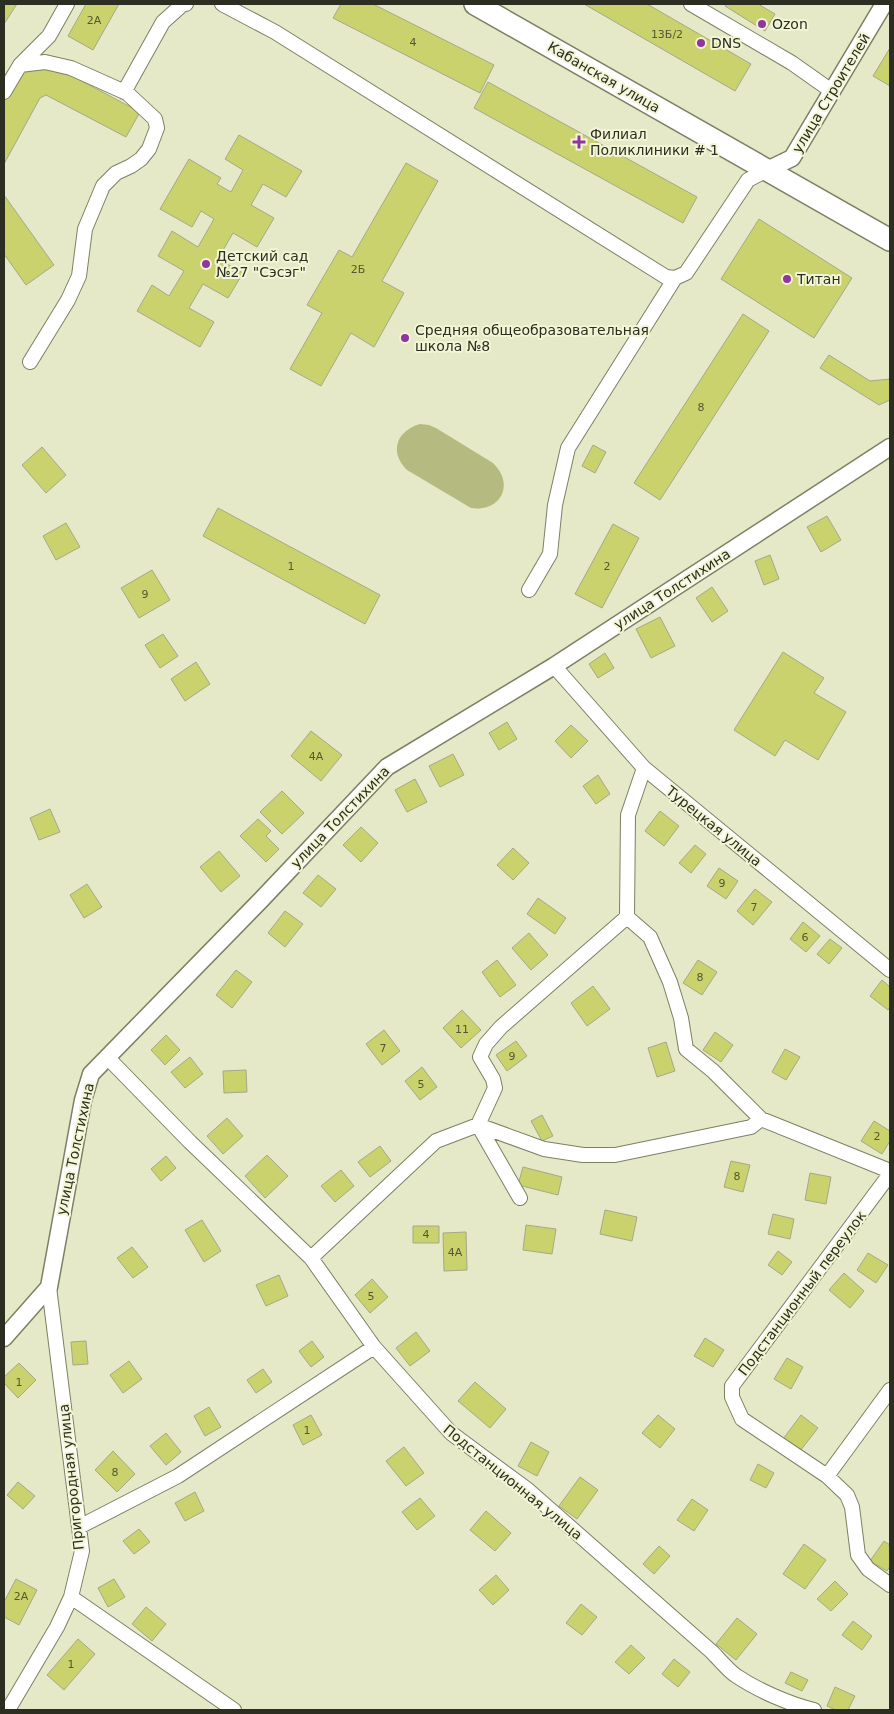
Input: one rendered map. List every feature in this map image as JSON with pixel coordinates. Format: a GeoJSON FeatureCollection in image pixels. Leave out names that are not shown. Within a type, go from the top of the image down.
{"type":"FeatureCollection","features":[{"type":"Feature","properties":{"kind":"main road","name":"Кабанская улица"},"geometry":{"type":"LineString","coordinates":[[475,4],[890,240]]}},
{"type":"Feature","properties":{"kind":"street"},"geometry":{"type":"LineString","coordinates":[[4,92],[20,66],[49,36],[68,4]]}},
{"type":"Feature","properties":{"kind":"street"},"geometry":{"type":"LineString","coordinates":[[124,92],[163,22],[182,5],[186,4]]}},
{"type":"Feature","properties":{"kind":"street"},"geometry":{"type":"LineString","coordinates":[[222,4],[284,38],[666,277],[675,278],[686,273],[748,180],[767,170]]}},
{"type":"Feature","properties":{"kind":"street"},"geometry":{"type":"LineString","coordinates":[[691,4],[792,63],[833,92]]}},
{"type":"Feature","properties":{"kind":"street","name":"улица Строителей"},"geometry":{"type":"LineString","coordinates":[[767,170],[792,158],[884,4]]}},
{"type":"Feature","properties":{"kind":"street"},"geometry":{"type":"LineString","coordinates":[[20,66],[45,62],[71,68],[124,92],[155,119],[157,128],[155,136],[142,159],[116,172],[103,186],[85,229],[79,276],[68,300],[30,362]]}},
{"type":"Feature","properties":{"kind":"street"},"geometry":{"type":"LineString","coordinates":[[529,590],[550,554],[555,505],[568,448],[675,278]]}},
{"type":"Feature","properties":{"kind":"street","name":"улица Толстихина"},"geometry":{"type":"LineString","coordinates":[[49,1287],[83,1100],[91,1074],[260,901],[387,767],[554,666],[890,447]]}},
{"type":"Feature","properties":{"kind":"street","name":"Турецкая улица"},"geometry":{"type":"LineString","coordinates":[[554,666],[644,768],[890,970]]}},
{"type":"Feature","properties":{"kind":"street"},"geometry":{"type":"LineString","coordinates":[[644,768],[628,815],[628,917],[650,937],[670,982],[681,1018],[686,1049],[713,1071],[761,1119],[890,1172]]}},
{"type":"Feature","properties":{"kind":"street"},"geometry":{"type":"LineString","coordinates":[[311,1258],[436,1141],[478,1124],[495,1088],[493,1079],[480,1056],[486,1044],[501,1027],[628,917]]}},
{"type":"Feature","properties":{"kind":"street","name":"Подстанционная улица"},"geometry":{"type":"LineString","coordinates":[[107,1057],[190,1142],[311,1258],[374,1348],[450,1433],[528,1490],[712,1652],[734,1674],[757,1687],[799,1706],[814,1710]]}},
{"type":"Feature","properties":{"kind":"street"},"geometry":{"type":"LineString","coordinates":[[478,1124],[544,1149],[583,1155],[615,1155],[751,1127],[761,1119]]}},
{"type":"Feature","properties":{"kind":"street"},"geometry":{"type":"LineString","coordinates":[[478,1124],[520,1198]]}},
{"type":"Feature","properties":{"kind":"street","name":"Подстанционный переулок"},"geometry":{"type":"LineString","coordinates":[[890,1172],[831,1256],[732,1386],[732,1397],[742,1419],[827,1476],[847,1494],[852,1507],[858,1555],[868,1568],[890,1585]]}},
{"type":"Feature","properties":{"kind":"street"},"geometry":{"type":"LineString","coordinates":[[4,1338],[49,1287]]}},
{"type":"Feature","properties":{"kind":"street","name":"Пригородная улица"},"geometry":{"type":"LineString","coordinates":[[8,1710],[57,1627],[71,1597],[82,1551],[49,1287]]}},
{"type":"Feature","properties":{"kind":"street"},"geometry":{"type":"LineString","coordinates":[[79,1527],[178,1476],[374,1348]]}},
{"type":"Feature","properties":{"kind":"street"},"geometry":{"type":"LineString","coordinates":[[827,1476],[890,1390]]}},
{"type":"Feature","properties":{"kind":"street"},"geometry":{"type":"LineString","coordinates":[[71,1597],[234,1710]]}},
{"type":"Feature","properties":{"kind":"green space"},"geometry":{"type":"Polygon","coordinates":[[[420,424],[436,428],[493,463],[500,471],[504,488],[502,495],[497,501],[490,506],[471,508],[407,470],[398,456],[398,443],[405,432],[420,424]]]}},
{"type":"Feature","properties":{"kind":"building"},"geometry":{"type":"Polygon","coordinates":[[[4,4],[17,4],[4,24],[4,4]]]}},
{"type":"Feature","properties":{"kind":"building"},"geometry":{"type":"Polygon","coordinates":[[[86,4],[119,4],[93,50],[68,36],[86,4]]]}},
{"type":"Feature","properties":{"kind":"building"},"geometry":{"type":"Polygon","coordinates":[[[341,4],[373,4],[494,65],[480,93],[333,18],[341,4]]]}},
{"type":"Feature","properties":{"kind":"building"},"geometry":{"type":"Polygon","coordinates":[[[584,4],[647,4],[751,64],[735,91],[584,4]]]}},
{"type":"Feature","properties":{"kind":"building"},"geometry":{"type":"Polygon","coordinates":[[[726,4],[758,4],[775,14],[765,31],[725,6],[726,4]]]}},
{"type":"Feature","properties":{"kind":"building"},"geometry":{"type":"Polygon","coordinates":[[[890,48],[890,86],[873,76],[890,48]]]}},
{"type":"Feature","properties":{"kind":"building"},"geometry":{"type":"Polygon","coordinates":[[[32,65],[59,69],[140,112],[126,137],[46,95],[40,98],[4,164],[4,97],[12,82],[32,65]]]}},
{"type":"Feature","properties":{"kind":"building"},"geometry":{"type":"Polygon","coordinates":[[[488,82],[697,197],[683,223],[474,108],[488,82]]]}},
{"type":"Feature","properties":{"kind":"building"},"geometry":{"type":"Polygon","coordinates":[[[239,135],[302,171],[286,197],[263,184],[251,205],[274,218],[257,247],[233,233],[218,259],[243,273],[228,298],[203,284],[189,308],[214,322],[200,347],[137,311],[152,285],[169,296],[184,271],[158,256],[172,231],[198,247],[214,219],[201,211],[192,227],[160,209],[189,159],[221,178],[217,184],[231,192],[243,170],[225,159],[239,135]]]}},
{"type":"Feature","properties":{"kind":"building"},"geometry":{"type":"Polygon","coordinates":[[[406,163],[438,181],[382,281],[404,293],[374,347],[351,333],[321,386],[290,369],[322,313],[307,305],[339,250],[352,257],[406,163]]]}},
{"type":"Feature","properties":{"kind":"building"},"geometry":{"type":"Polygon","coordinates":[[[4,195],[54,265],[26,285],[4,254],[4,195]]]}},
{"type":"Feature","properties":{"kind":"building","name":"Титан"},"geometry":{"type":"Polygon","coordinates":[[[759,219],[852,278],[814,338],[721,279],[759,219]]]}},
{"type":"Feature","properties":{"kind":"building"},"geometry":{"type":"Polygon","coordinates":[[[743,314],[769,331],[660,500],[634,483],[743,314]]]}},
{"type":"Feature","properties":{"kind":"building"},"geometry":{"type":"Polygon","coordinates":[[[829,355],[870,381],[890,379],[890,400],[879,405],[820,368],[829,355]]]}},
{"type":"Feature","properties":{"kind":"building"},"geometry":{"type":"Polygon","coordinates":[[[593,445],[606,452],[595,473],[582,466],[593,445]]]}},
{"type":"Feature","properties":{"kind":"building"},"geometry":{"type":"Polygon","coordinates":[[[42,447],[66,475],[46,493],[22,465],[42,447]]]}},
{"type":"Feature","properties":{"kind":"building"},"geometry":{"type":"Polygon","coordinates":[[[218,508],[380,595],[365,624],[203,536],[218,508]]]}},
{"type":"Feature","properties":{"kind":"building"},"geometry":{"type":"Polygon","coordinates":[[[827,516],[841,540],[821,552],[807,527],[827,516]]]}},
{"type":"Feature","properties":{"kind":"building"},"geometry":{"type":"Polygon","coordinates":[[[66,523],[80,547],[56,560],[43,536],[66,523]]]}},
{"type":"Feature","properties":{"kind":"building"},"geometry":{"type":"Polygon","coordinates":[[[613,524],[639,538],[602,608],[575,594],[613,524]]]}},
{"type":"Feature","properties":{"kind":"building"},"geometry":{"type":"Polygon","coordinates":[[[770,555],[779,579],[764,585],[755,561],[770,555]]]}},
{"type":"Feature","properties":{"kind":"building"},"geometry":{"type":"Polygon","coordinates":[[[152,570],[170,600],[139,618],[121,588],[152,570]]]}},
{"type":"Feature","properties":{"kind":"building"},"geometry":{"type":"Polygon","coordinates":[[[712,587],[728,611],[712,622],[696,598],[712,587]]]}},
{"type":"Feature","properties":{"kind":"building"},"geometry":{"type":"Polygon","coordinates":[[[660,617],[675,646],[651,658],[636,629],[660,617]]]}},
{"type":"Feature","properties":{"kind":"building"},"geometry":{"type":"Polygon","coordinates":[[[163,634],[178,656],[160,668],[145,645],[163,634]]]}},
{"type":"Feature","properties":{"kind":"building"},"geometry":{"type":"Polygon","coordinates":[[[783,652],[824,678],[814,693],[846,712],[818,760],[785,740],[775,756],[734,730],[783,652]]]}},
{"type":"Feature","properties":{"kind":"building"},"geometry":{"type":"Polygon","coordinates":[[[605,653],[614,668],[598,678],[589,664],[605,653]]]}},
{"type":"Feature","properties":{"kind":"building"},"geometry":{"type":"Polygon","coordinates":[[[196,662],[210,684],[185,701],[171,679],[196,662]]]}},
{"type":"Feature","properties":{"kind":"building"},"geometry":{"type":"Polygon","coordinates":[[[507,722],[517,739],[499,750],[489,733],[507,722]]]}},
{"type":"Feature","properties":{"kind":"building"},"geometry":{"type":"Polygon","coordinates":[[[571,725],[588,741],[571,758],[555,741],[571,725]]]}},
{"type":"Feature","properties":{"kind":"building"},"geometry":{"type":"Polygon","coordinates":[[[311,731],[342,755],[321,781],[291,756],[311,731]]]}},
{"type":"Feature","properties":{"kind":"building"},"geometry":{"type":"Polygon","coordinates":[[[453,754],[464,775],[440,787],[429,766],[453,754]]]}},
{"type":"Feature","properties":{"kind":"building"},"geometry":{"type":"Polygon","coordinates":[[[598,775],[610,794],[596,804],[583,786],[598,775]]]}},
{"type":"Feature","properties":{"kind":"building"},"geometry":{"type":"Polygon","coordinates":[[[415,779],[427,802],[407,812],[395,790],[415,779]]]}},
{"type":"Feature","properties":{"kind":"building"},"geometry":{"type":"Polygon","coordinates":[[[282,791],[304,813],[282,834],[260,812],[282,791]]]}},
{"type":"Feature","properties":{"kind":"building"},"geometry":{"type":"Polygon","coordinates":[[[50,809],[60,832],[39,840],[30,818],[50,809]]]}},
{"type":"Feature","properties":{"kind":"building"},"geometry":{"type":"Polygon","coordinates":[[[660,811],[679,826],[664,846],[645,831],[660,811]]]}},
{"type":"Feature","properties":{"kind":"building"},"geometry":{"type":"Polygon","coordinates":[[[258,819],[271,831],[266,836],[279,849],[266,862],[240,836],[258,819]]]}},
{"type":"Feature","properties":{"kind":"building"},"geometry":{"type":"Polygon","coordinates":[[[361,827],[378,843],[361,862],[343,845],[361,827]]]}},
{"type":"Feature","properties":{"kind":"building"},"geometry":{"type":"Polygon","coordinates":[[[695,845],[706,854],[691,873],[679,863],[695,845]]]}},
{"type":"Feature","properties":{"kind":"building"},"geometry":{"type":"Polygon","coordinates":[[[513,848],[529,863],[513,880],[497,865],[513,848]]]}},
{"type":"Feature","properties":{"kind":"building"},"geometry":{"type":"Polygon","coordinates":[[[219,851],[240,876],[221,892],[200,867],[219,851]]]}},
{"type":"Feature","properties":{"kind":"building"},"geometry":{"type":"Polygon","coordinates":[[[719,868],[738,881],[726,899],[707,886],[719,868]]]}},
{"type":"Feature","properties":{"kind":"building"},"geometry":{"type":"Polygon","coordinates":[[[318,875],[336,889],[321,907],[303,893],[318,875]]]}},
{"type":"Feature","properties":{"kind":"building"},"geometry":{"type":"Polygon","coordinates":[[[87,884],[102,907],[84,918],[70,895],[87,884]]]}},
{"type":"Feature","properties":{"kind":"building"},"geometry":{"type":"Polygon","coordinates":[[[755,889],[772,902],[753,925],[737,911],[755,889]]]}},
{"type":"Feature","properties":{"kind":"building"},"geometry":{"type":"Polygon","coordinates":[[[538,898],[566,918],[555,934],[527,914],[538,898]]]}},
{"type":"Feature","properties":{"kind":"building"},"geometry":{"type":"Polygon","coordinates":[[[285,911],[303,924],[285,947],[268,933],[285,911]]]}},
{"type":"Feature","properties":{"kind":"building"},"geometry":{"type":"Polygon","coordinates":[[[803,922],[820,936],[806,952],[790,939],[803,922]]]}},
{"type":"Feature","properties":{"kind":"building"},"geometry":{"type":"Polygon","coordinates":[[[529,933],[548,955],[531,970],[512,948],[529,933]]]}},
{"type":"Feature","properties":{"kind":"building"},"geometry":{"type":"Polygon","coordinates":[[[830,939],[842,948],[829,964],[817,954],[830,939]]]}},
{"type":"Feature","properties":{"kind":"building"},"geometry":{"type":"Polygon","coordinates":[[[497,960],[516,985],[500,997],[482,972],[497,960]]]}},
{"type":"Feature","properties":{"kind":"building"},"geometry":{"type":"Polygon","coordinates":[[[698,960],[717,972],[702,995],[683,983],[698,960]]]}},
{"type":"Feature","properties":{"kind":"building"},"geometry":{"type":"Polygon","coordinates":[[[236,970],[252,982],[232,1008],[216,995],[236,970]]]}},
{"type":"Feature","properties":{"kind":"building"},"geometry":{"type":"Polygon","coordinates":[[[882,980],[890,987],[890,1007],[888,1010],[870,996],[882,980]]]}},
{"type":"Feature","properties":{"kind":"building"},"geometry":{"type":"Polygon","coordinates":[[[593,986],[610,1009],[587,1026],[571,1003],[593,986]]]}},
{"type":"Feature","properties":{"kind":"building"},"geometry":{"type":"Polygon","coordinates":[[[462,1010],[481,1030],[461,1048],[443,1028],[462,1010]]]}},
{"type":"Feature","properties":{"kind":"building"},"geometry":{"type":"Polygon","coordinates":[[[384,1030],[400,1051],[382,1065],[366,1044],[384,1030]]]}},
{"type":"Feature","properties":{"kind":"building"},"geometry":{"type":"Polygon","coordinates":[[[715,1032],[733,1045],[721,1062],[703,1050],[715,1032]]]}},
{"type":"Feature","properties":{"kind":"building"},"geometry":{"type":"Polygon","coordinates":[[[166,1035],[180,1050],[165,1065],[151,1050],[166,1035]]]}},
{"type":"Feature","properties":{"kind":"building"},"geometry":{"type":"Polygon","coordinates":[[[516,1041],[527,1056],[507,1071],[496,1055],[516,1041]]]}},
{"type":"Feature","properties":{"kind":"building"},"geometry":{"type":"Polygon","coordinates":[[[666,1042],[675,1071],[657,1077],[648,1048],[666,1042]]]}},
{"type":"Feature","properties":{"kind":"building"},"geometry":{"type":"Polygon","coordinates":[[[785,1049],[800,1057],[786,1080],[772,1072],[785,1049]]]}},
{"type":"Feature","properties":{"kind":"building"},"geometry":{"type":"Polygon","coordinates":[[[190,1057],[203,1074],[185,1088],[171,1072],[190,1057]]]}},
{"type":"Feature","properties":{"kind":"building"},"geometry":{"type":"Polygon","coordinates":[[[422,1067],[437,1087],[420,1100],[405,1081],[422,1067]]]}},
{"type":"Feature","properties":{"kind":"building"},"geometry":{"type":"Polygon","coordinates":[[[246,1070],[247,1092],[224,1093],[223,1071],[246,1070]]]}},
{"type":"Feature","properties":{"kind":"building"},"geometry":{"type":"Polygon","coordinates":[[[542,1115],[553,1136],[542,1141],[531,1121],[542,1115]]]}},
{"type":"Feature","properties":{"kind":"building"},"geometry":{"type":"Polygon","coordinates":[[[227,1118],[243,1136],[223,1154],[207,1136],[227,1118]]]}},
{"type":"Feature","properties":{"kind":"building"},"geometry":{"type":"Polygon","coordinates":[[[874,1121],[890,1131],[890,1141],[882,1154],[861,1141],[874,1121]]]}},
{"type":"Feature","properties":{"kind":"building"},"geometry":{"type":"Polygon","coordinates":[[[380,1146],[391,1161],[370,1177],[358,1162],[380,1146]]]}},
{"type":"Feature","properties":{"kind":"building"},"geometry":{"type":"Polygon","coordinates":[[[267,1155],[288,1176],[265,1198],[245,1176],[267,1155]]]}},
{"type":"Feature","properties":{"kind":"building"},"geometry":{"type":"Polygon","coordinates":[[[166,1156],[176,1168],[161,1181],[151,1169],[166,1156]]]}},
{"type":"Feature","properties":{"kind":"building"},"geometry":{"type":"Polygon","coordinates":[[[731,1161],[750,1165],[743,1192],[724,1187],[731,1161]]]}},
{"type":"Feature","properties":{"kind":"building"},"geometry":{"type":"Polygon","coordinates":[[[523,1167],[562,1177],[558,1195],[518,1185],[523,1167]]]}},
{"type":"Feature","properties":{"kind":"building"},"geometry":{"type":"Polygon","coordinates":[[[341,1170],[354,1186],[335,1202],[321,1186],[341,1170]]]}},
{"type":"Feature","properties":{"kind":"building"},"geometry":{"type":"Polygon","coordinates":[[[810,1173],[831,1177],[826,1204],[805,1200],[810,1173]]]}},
{"type":"Feature","properties":{"kind":"building"},"geometry":{"type":"Polygon","coordinates":[[[605,1210],[637,1217],[632,1241],[600,1234],[605,1210]]]}},
{"type":"Feature","properties":{"kind":"building"},"geometry":{"type":"Polygon","coordinates":[[[773,1214],[794,1219],[790,1239],[768,1234],[773,1214]]]}},
{"type":"Feature","properties":{"kind":"building"},"geometry":{"type":"Polygon","coordinates":[[[202,1220],[221,1251],[204,1262],[185,1230],[202,1220]]]}},
{"type":"Feature","properties":{"kind":"building"},"geometry":{"type":"Polygon","coordinates":[[[526,1225],[556,1229],[552,1254],[523,1250],[526,1225]]]}},
{"type":"Feature","properties":{"kind":"building"},"geometry":{"type":"Polygon","coordinates":[[[413,1226],[439,1226],[439,1243],[413,1243],[413,1226]]]}},
{"type":"Feature","properties":{"kind":"building"},"geometry":{"type":"Polygon","coordinates":[[[466,1232],[467,1270],[444,1271],[443,1233],[466,1232]]]}},
{"type":"Feature","properties":{"kind":"building"},"geometry":{"type":"Polygon","coordinates":[[[132,1247],[148,1267],[133,1278],[117,1258],[132,1247]]]}},
{"type":"Feature","properties":{"kind":"building"},"geometry":{"type":"Polygon","coordinates":[[[778,1251],[792,1262],[782,1275],[768,1265],[778,1251]]]}},
{"type":"Feature","properties":{"kind":"building"},"geometry":{"type":"Polygon","coordinates":[[[868,1253],[888,1265],[876,1283],[857,1270],[868,1253]]]}},
{"type":"Feature","properties":{"kind":"building"},"geometry":{"type":"Polygon","coordinates":[[[844,1273],[864,1291],[850,1308],[829,1290],[844,1273]]]}},
{"type":"Feature","properties":{"kind":"building"},"geometry":{"type":"Polygon","coordinates":[[[279,1275],[288,1296],[266,1306],[256,1285],[279,1275]]]}},
{"type":"Feature","properties":{"kind":"building"},"geometry":{"type":"Polygon","coordinates":[[[372,1279],[388,1297],[370,1313],[355,1295],[372,1279]]]}},
{"type":"Feature","properties":{"kind":"building"},"geometry":{"type":"Polygon","coordinates":[[[416,1332],[430,1351],[410,1366],[396,1348],[416,1332]]]}},
{"type":"Feature","properties":{"kind":"building"},"geometry":{"type":"Polygon","coordinates":[[[705,1338],[724,1350],[713,1367],[694,1356],[705,1338]]]}},
{"type":"Feature","properties":{"kind":"building"},"geometry":{"type":"Polygon","coordinates":[[[86,1341],[88,1364],[73,1365],[71,1342],[86,1341]]]}},
{"type":"Feature","properties":{"kind":"building"},"geometry":{"type":"Polygon","coordinates":[[[312,1341],[324,1357],[311,1367],[299,1351],[312,1341]]]}},
{"type":"Feature","properties":{"kind":"building"},"geometry":{"type":"Polygon","coordinates":[[[787,1358],[803,1367],[791,1389],[774,1379],[787,1358]]]}},
{"type":"Feature","properties":{"kind":"building"},"geometry":{"type":"Polygon","coordinates":[[[129,1361],[142,1379],[123,1393],[110,1375],[129,1361]]]}},
{"type":"Feature","properties":{"kind":"building"},"geometry":{"type":"Polygon","coordinates":[[[19,1363],[36,1380],[18,1398],[4,1383],[4,1377],[19,1363]]]}},
{"type":"Feature","properties":{"kind":"building"},"geometry":{"type":"Polygon","coordinates":[[[263,1369],[272,1382],[256,1393],[247,1380],[263,1369]]]}},
{"type":"Feature","properties":{"kind":"building"},"geometry":{"type":"Polygon","coordinates":[[[475,1382],[506,1409],[490,1428],[458,1401],[475,1382]]]}},
{"type":"Feature","properties":{"kind":"building"},"geometry":{"type":"Polygon","coordinates":[[[209,1407],[221,1427],[205,1436],[194,1416],[209,1407]]]}},
{"type":"Feature","properties":{"kind":"building"},"geometry":{"type":"Polygon","coordinates":[[[311,1415],[322,1435],[303,1445],[293,1425],[311,1415]]]}},
{"type":"Feature","properties":{"kind":"building"},"geometry":{"type":"Polygon","coordinates":[[[658,1415],[675,1429],[660,1448],[642,1433],[658,1415]]]}},
{"type":"Feature","properties":{"kind":"building"},"geometry":{"type":"Polygon","coordinates":[[[801,1415],[818,1428],[800,1451],[783,1439],[801,1415]]]}},
{"type":"Feature","properties":{"kind":"building"},"geometry":{"type":"Polygon","coordinates":[[[166,1433],[181,1452],[166,1465],[150,1446],[166,1433]]]}},
{"type":"Feature","properties":{"kind":"building"},"geometry":{"type":"Polygon","coordinates":[[[531,1442],[549,1452],[537,1476],[518,1466],[531,1442]]]}},
{"type":"Feature","properties":{"kind":"building"},"geometry":{"type":"Polygon","coordinates":[[[404,1447],[424,1473],[406,1486],[386,1461],[404,1447]]]}},
{"type":"Feature","properties":{"kind":"building"},"geometry":{"type":"Polygon","coordinates":[[[113,1451],[135,1474],[117,1492],[95,1470],[113,1451]]]}},
{"type":"Feature","properties":{"kind":"building"},"geometry":{"type":"Polygon","coordinates":[[[758,1464],[774,1473],[766,1488],[750,1480],[758,1464]]]}},
{"type":"Feature","properties":{"kind":"building"},"geometry":{"type":"Polygon","coordinates":[[[580,1477],[598,1490],[577,1519],[559,1506],[580,1477]]]}},
{"type":"Feature","properties":{"kind":"building"},"geometry":{"type":"Polygon","coordinates":[[[18,1482],[35,1496],[23,1509],[7,1495],[18,1482]]]}},
{"type":"Feature","properties":{"kind":"building"},"geometry":{"type":"Polygon","coordinates":[[[195,1492],[204,1511],[185,1521],[175,1503],[195,1492]]]}},
{"type":"Feature","properties":{"kind":"building"},"geometry":{"type":"Polygon","coordinates":[[[420,1498],[435,1516],[417,1530],[402,1512],[420,1498]]]}},
{"type":"Feature","properties":{"kind":"building"},"geometry":{"type":"Polygon","coordinates":[[[692,1499],[708,1510],[694,1531],[677,1520],[692,1499]]]}},
{"type":"Feature","properties":{"kind":"building"},"geometry":{"type":"Polygon","coordinates":[[[486,1511],[511,1533],[495,1551],[470,1530],[486,1511]]]}},
{"type":"Feature","properties":{"kind":"building"},"geometry":{"type":"Polygon","coordinates":[[[139,1529],[150,1542],[134,1554],[123,1541],[139,1529]]]}},
{"type":"Feature","properties":{"kind":"building"},"geometry":{"type":"Polygon","coordinates":[[[884,1541],[890,1545],[890,1566],[887,1571],[870,1561],[884,1541]]]}},
{"type":"Feature","properties":{"kind":"building"},"geometry":{"type":"Polygon","coordinates":[[[804,1544],[826,1560],[805,1589],[783,1574],[804,1544]]]}},
{"type":"Feature","properties":{"kind":"building"},"geometry":{"type":"Polygon","coordinates":[[[659,1546],[670,1556],[654,1574],[643,1564],[659,1546]]]}},
{"type":"Feature","properties":{"kind":"building"},"geometry":{"type":"Polygon","coordinates":[[[496,1575],[509,1590],[493,1605],[479,1590],[496,1575]]]}},
{"type":"Feature","properties":{"kind":"building"},"geometry":{"type":"Polygon","coordinates":[[[16,1579],[37,1590],[19,1625],[4,1617],[4,1602],[16,1579]]]}},
{"type":"Feature","properties":{"kind":"building"},"geometry":{"type":"Polygon","coordinates":[[[114,1579],[125,1597],[108,1607],[98,1588],[114,1579]]]}},
{"type":"Feature","properties":{"kind":"building"},"geometry":{"type":"Polygon","coordinates":[[[835,1581],[848,1594],[831,1611],[817,1599],[835,1581]]]}},
{"type":"Feature","properties":{"kind":"building"},"geometry":{"type":"Polygon","coordinates":[[[581,1604],[597,1617],[582,1635],[566,1623],[581,1604]]]}},
{"type":"Feature","properties":{"kind":"building"},"geometry":{"type":"Polygon","coordinates":[[[146,1607],[166,1624],[152,1641],[132,1624],[146,1607]]]}},
{"type":"Feature","properties":{"kind":"building"},"geometry":{"type":"Polygon","coordinates":[[[737,1618],[757,1634],[736,1660],[716,1644],[737,1618]]]}},
{"type":"Feature","properties":{"kind":"building"},"geometry":{"type":"Polygon","coordinates":[[[853,1621],[872,1636],[862,1650],[842,1635],[853,1621]]]}},
{"type":"Feature","properties":{"kind":"building"},"geometry":{"type":"Polygon","coordinates":[[[78,1639],[95,1654],[64,1690],[47,1675],[78,1639]]]}},
{"type":"Feature","properties":{"kind":"building"},"geometry":{"type":"Polygon","coordinates":[[[631,1645],[645,1658],[629,1674],[615,1662],[631,1645]]]}},
{"type":"Feature","properties":{"kind":"building"},"geometry":{"type":"Polygon","coordinates":[[[674,1659],[690,1672],[678,1687],[662,1674],[674,1659]]]}},
{"type":"Feature","properties":{"kind":"building"},"geometry":{"type":"Polygon","coordinates":[[[791,1672],[808,1680],[802,1691],[785,1683],[791,1672]]]}},
{"type":"Feature","properties":{"kind":"building"},"geometry":{"type":"Polygon","coordinates":[[[835,1687],[855,1696],[848,1710],[836,1710],[827,1706],[835,1687]]]}},
{"type":"Feature","properties":{"kind":"place","name":"Ozon"},"geometry":{"type":"Point","coordinates":[762,24]}},
{"type":"Feature","properties":{"kind":"place","name":"DNS"},"geometry":{"type":"Point","coordinates":[701,43]}},
{"type":"Feature","properties":{"kind":"place","name":"Филиал Поликлиники # 1"},"geometry":{"type":"Point","coordinates":[579,142]}},
{"type":"Feature","properties":{"kind":"place","name":"Детский сад №27 \"Сэсэг\""},"geometry":{"type":"Point","coordinates":[206,264]}},
{"type":"Feature","properties":{"kind":"place","name":"Титан"},"geometry":{"type":"Point","coordinates":[787,279]}},
{"type":"Feature","properties":{"kind":"place","name":"Средняя общеобразовательная школа №8"},"geometry":{"type":"Point","coordinates":[405,338]}}]}
